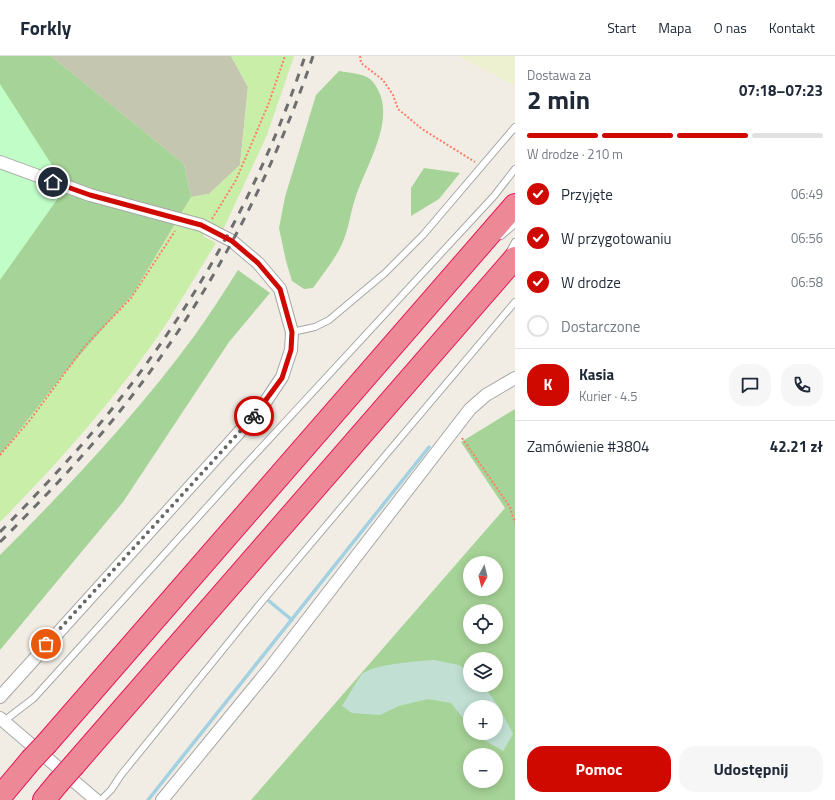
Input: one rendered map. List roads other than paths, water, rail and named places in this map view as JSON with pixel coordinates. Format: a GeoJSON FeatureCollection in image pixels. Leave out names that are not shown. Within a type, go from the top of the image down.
{"type":"FeatureCollection","features":[{"type":"Feature","properties":{"kind":"highway"},"geometry":{"type":"LineString","coordinates":[[0,797],[515,205]]}},
{"type":"Feature","properties":{"kind":"highway"},"geometry":{"type":"LineString","coordinates":[[44,800],[515,258]]}},
{"type":"Feature","properties":{"kind":"street"},"geometry":{"type":"LineString","coordinates":[[0,162],[90,195],[207,228],[232,241],[263,268],[280,289],[292,332],[291,350],[282,378],[262,407],[0,697]]}},
{"type":"Feature","properties":{"kind":"street"},"geometry":{"type":"LineString","coordinates":[[162,800],[270,668],[470,410],[486,395],[515,378]]}},
{"type":"Feature","properties":{"kind":"street"},"geometry":{"type":"LineString","coordinates":[[2,720],[96,800]]}},
{"type":"Feature","properties":{"kind":"lane"},"geometry":{"type":"LineString","coordinates":[[292,332],[315,327],[329,320],[385,273],[423,235],[515,126]]}},
{"type":"Feature","properties":{"kind":"lane"},"geometry":{"type":"LineString","coordinates":[[2,720],[34,698],[236,475],[494,196],[515,169]]}},
{"type":"Feature","properties":{"kind":"lane"},"geometry":{"type":"LineString","coordinates":[[497,239],[515,224]]}},
{"type":"Feature","properties":{"kind":"lane"},"geometry":{"type":"LineString","coordinates":[[482,296],[515,242]]}},
{"type":"Feature","properties":{"kind":"lane"},"geometry":{"type":"LineString","coordinates":[[455,274],[491,244]]}},
{"type":"Feature","properties":{"kind":"lane"},"geometry":{"type":"LineString","coordinates":[[101,800],[111,790],[121,775],[259,605],[515,302]]}},
{"type":"Feature","properties":{"kind":"waterway"},"geometry":{"type":"LineString","coordinates":[[148,800],[429,447]]}},
{"type":"Feature","properties":{"kind":"waterway"},"geometry":{"type":"LineString","coordinates":[[269,601],[292,620]]}},
{"type":"Feature","properties":{"kind":"railway"},"geometry":{"type":"LineString","coordinates":[[0,532],[58,472],[99,425],[143,369],[172,328],[199,285],[248,196],[288,104],[305,56]]}},
{"type":"Feature","properties":{"kind":"railway"},"geometry":{"type":"LineString","coordinates":[[0,542],[34,508],[98,438],[128,401],[185,321],[211,279],[257,192],[278,148],[313,56]]}}]}
